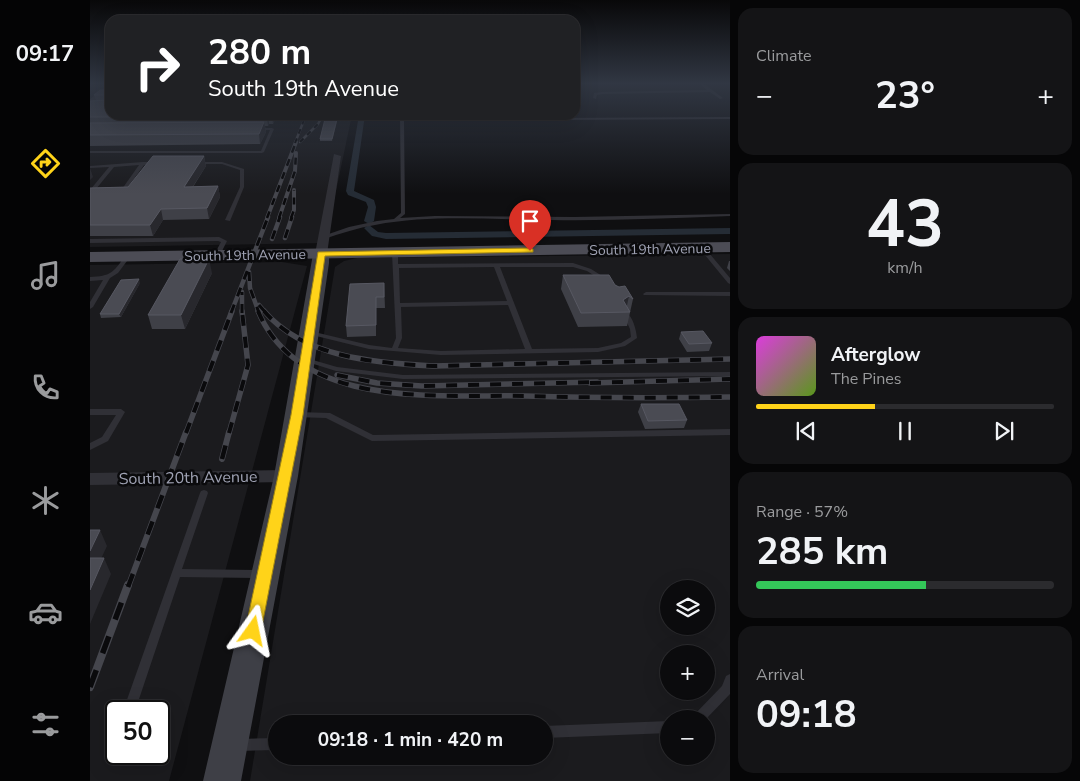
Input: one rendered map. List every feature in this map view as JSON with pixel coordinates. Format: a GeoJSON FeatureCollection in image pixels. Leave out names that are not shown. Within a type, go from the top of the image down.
{"type":"FeatureCollection","features":[{"type":"Feature","properties":{"kind":"main road","name":"South 19th Avenue"},"geometry":{"type":"LineString","coordinates":[[90,257],[217,255],[322,246],[396,259],[533,257],[730,247]]}},
{"type":"Feature","properties":{"kind":"main road"},"geometry":{"type":"LineString","coordinates":[[222,781],[286,476],[321,263],[322,246]]}},
{"type":"Feature","properties":{"kind":"street"},"geometry":{"type":"LineString","coordinates":[[322,246],[338,156]]}},
{"type":"Feature","properties":{"kind":"street","name":"South 20th Avenue"},"geometry":{"type":"LineString","coordinates":[[90,479],[286,476]]}},
{"type":"Feature","properties":{"kind":"lane"},"geometry":{"type":"LineString","coordinates":[[392,221],[404,214],[402,120]]}},
{"type":"Feature","properties":{"kind":"lane"},"geometry":{"type":"LineString","coordinates":[[90,152],[262,152],[272,129],[254,129]]}},
{"type":"Feature","properties":{"kind":"lane"},"geometry":{"type":"LineString","coordinates":[[90,167],[162,162]]}},
{"type":"Feature","properties":{"kind":"lane"},"geometry":{"type":"LineString","coordinates":[[188,162],[222,163],[242,169],[242,187],[228,220]]}},
{"type":"Feature","properties":{"kind":"lane"},"geometry":{"type":"LineString","coordinates":[[113,165],[92,190],[123,190],[143,163]]}},
{"type":"Feature","properties":{"kind":"lane"},"geometry":{"type":"LineString","coordinates":[[322,246],[348,228],[413,219],[573,219],[730,215]]}},
{"type":"Feature","properties":{"kind":"lane"},"geometry":{"type":"LineString","coordinates":[[90,241],[219,238],[224,241],[217,255]]}},
{"type":"Feature","properties":{"kind":"lane"},"geometry":{"type":"LineString","coordinates":[[702,248],[730,282]]}},
{"type":"Feature","properties":{"kind":"lane"},"geometry":{"type":"LineString","coordinates":[[90,279],[107,278],[116,274],[127,257]]}},
{"type":"Feature","properties":{"kind":"lane"},"geometry":{"type":"LineString","coordinates":[[394,350],[399,338],[396,259],[496,265],[533,257],[590,270],[610,284]]}},
{"type":"Feature","properties":{"kind":"lane"},"geometry":{"type":"LineString","coordinates":[[496,265],[529,351]]}},
{"type":"Feature","properties":{"kind":"lane"},"geometry":{"type":"LineString","coordinates":[[90,307],[107,278]]}},
{"type":"Feature","properties":{"kind":"lane"},"geometry":{"type":"LineString","coordinates":[[646,294],[730,294]]}},
{"type":"Feature","properties":{"kind":"lane"},"geometry":{"type":"LineString","coordinates":[[398,305],[511,303]]}},
{"type":"Feature","properties":{"kind":"lane"},"geometry":{"type":"LineString","coordinates":[[308,346],[369,347],[441,352],[598,350],[624,345],[634,338],[633,329],[626,314]]}},
{"type":"Feature","properties":{"kind":"lane"},"geometry":{"type":"LineString","coordinates":[[308,346],[336,369],[403,377],[730,374]]}},
{"type":"Feature","properties":{"kind":"lane"},"geometry":{"type":"LineString","coordinates":[[90,412],[121,412],[105,439],[90,447]]}},
{"type":"Feature","properties":{"kind":"lane"},"geometry":{"type":"LineString","coordinates":[[297,415],[328,415],[372,438],[730,432]]}},
{"type":"Feature","properties":{"kind":"lane"},"geometry":{"type":"LineString","coordinates":[[133,700],[204,493]]}},
{"type":"Feature","properties":{"kind":"lane"},"geometry":{"type":"LineString","coordinates":[[176,573],[265,574]]}},
{"type":"Feature","properties":{"kind":"lane"},"geometry":{"type":"LineString","coordinates":[[707,710],[727,689],[730,680]]}},
{"type":"Feature","properties":{"kind":"lane"},"geometry":{"type":"LineString","coordinates":[[553,732],[660,727]]}},
{"type":"Feature","properties":{"kind":"lane"},"geometry":{"type":"LineString","coordinates":[[229,746],[268,744]]}},
{"type":"Feature","properties":{"kind":"shaded area"},"geometry":{"type":"Polygon","coordinates":[[[90,120],[351,120],[325,243],[90,247],[90,120]]]}},
{"type":"Feature","properties":{"kind":"shaded area"},"geometry":{"type":"Polygon","coordinates":[[[730,254],[730,781],[250,781],[335,267],[344,261],[357,258],[730,254]]]}},
{"type":"Feature","properties":{"kind":"shaded area"},"geometry":{"type":"Polygon","coordinates":[[[282,262],[307,266],[169,781],[90,781],[90,265],[282,262]]]}},
{"type":"Feature","properties":{"kind":"building"},"geometry":{"type":"Polygon","coordinates":[[[325,120],[337,120],[332,139],[320,139],[325,120]]]}},
{"type":"Feature","properties":{"kind":"building"},"geometry":{"type":"Polygon","coordinates":[[[264,122],[259,134],[90,135],[90,123],[264,122]]]}},
{"type":"Feature","properties":{"kind":"building"},"geometry":{"type":"Polygon","coordinates":[[[153,156],[204,156],[184,187],[218,186],[207,208],[161,209],[150,225],[90,225],[90,188],[128,187],[153,156]]]}},
{"type":"Feature","properties":{"kind":"building"},"geometry":{"type":"Polygon","coordinates":[[[180,259],[209,259],[181,315],[148,315],[180,259]]]}},
{"type":"Feature","properties":{"kind":"building"},"geometry":{"type":"Polygon","coordinates":[[[563,275],[609,275],[615,285],[619,287],[625,286],[633,299],[629,296],[623,300],[630,312],[581,313],[563,275]]]}},
{"type":"Feature","properties":{"kind":"building"},"geometry":{"type":"Polygon","coordinates":[[[139,279],[119,314],[100,314],[121,280],[139,279]]]}},
{"type":"Feature","properties":{"kind":"building"},"geometry":{"type":"Polygon","coordinates":[[[384,283],[384,297],[376,297],[376,325],[346,326],[350,284],[384,283]]]}},
{"type":"Feature","properties":{"kind":"building"},"geometry":{"type":"Polygon","coordinates":[[[703,331],[712,343],[689,344],[681,332],[703,331]]]}},
{"type":"Feature","properties":{"kind":"building"},"geometry":{"type":"Polygon","coordinates":[[[641,404],[679,404],[687,420],[648,421],[641,404]]]}},
{"type":"Feature","properties":{"kind":"building"},"geometry":{"type":"Polygon","coordinates":[[[90,530],[100,530],[90,551],[90,530]]]}},
{"type":"Feature","properties":{"kind":"building"},"geometry":{"type":"Polygon","coordinates":[[[90,558],[104,558],[90,590],[90,558]]]}},
{"type":"Feature","properties":{"kind":"waterway"},"geometry":{"type":"LineString","coordinates":[[361,120],[350,191],[370,200],[372,207],[369,221]]}},
{"type":"Feature","properties":{"kind":"waterway"},"geometry":{"type":"LineString","coordinates":[[369,228],[375,234],[386,236],[730,231]]}},
{"type":"Feature","properties":{"kind":"railway"},"geometry":{"type":"LineString","coordinates":[[295,143],[304,120]]}},
{"type":"Feature","properties":{"kind":"railway"},"geometry":{"type":"LineString","coordinates":[[300,142],[320,120]]}},
{"type":"Feature","properties":{"kind":"railway"},"geometry":{"type":"LineString","coordinates":[[267,218],[296,142]]}},
{"type":"Feature","properties":{"kind":"railway"},"geometry":{"type":"LineString","coordinates":[[279,218],[295,171],[296,153]]}},
{"type":"Feature","properties":{"kind":"railway"},"geometry":{"type":"LineString","coordinates":[[291,218],[294,210],[294,190]]}},
{"type":"Feature","properties":{"kind":"railway"},"geometry":{"type":"LineString","coordinates":[[231,313],[268,217]]}},
{"type":"Feature","properties":{"kind":"railway"},"geometry":{"type":"LineString","coordinates":[[272,239],[280,217]]}},
{"type":"Feature","properties":{"kind":"railway"},"geometry":{"type":"LineString","coordinates":[[285,238],[292,217]]}},
{"type":"Feature","properties":{"kind":"railway"},"geometry":{"type":"LineString","coordinates":[[249,272],[250,288],[259,312]]}},
{"type":"Feature","properties":{"kind":"railway"},"geometry":{"type":"LineString","coordinates":[[242,292],[242,311]]}},
{"type":"Feature","properties":{"kind":"railway"},"geometry":{"type":"LineString","coordinates":[[259,305],[266,313]]}},
{"type":"Feature","properties":{"kind":"railway"},"geometry":{"type":"LineString","coordinates":[[186,433],[232,311]]}},
{"type":"Feature","properties":{"kind":"railway"},"geometry":{"type":"LineString","coordinates":[[229,433],[248,365],[242,311]]}},
{"type":"Feature","properties":{"kind":"railway"},"geometry":{"type":"LineString","coordinates":[[259,312],[278,343],[305,366],[338,381],[375,390],[414,395],[453,396],[730,397]]}},
{"type":"Feature","properties":{"kind":"railway"},"geometry":{"type":"LineString","coordinates":[[266,313],[280,327],[299,339],[320,348],[342,355],[388,363],[433,366],[730,359]]}},
{"type":"Feature","properties":{"kind":"railway"},"geometry":{"type":"LineString","coordinates":[[337,375],[377,383],[422,386],[597,382]]}},
{"type":"Feature","properties":{"kind":"railway"},"geometry":{"type":"LineString","coordinates":[[590,383],[730,379]]}},
{"type":"Feature","properties":{"kind":"railway"},"geometry":{"type":"LineString","coordinates":[[128,587],[186,432]]}},
{"type":"Feature","properties":{"kind":"railway"},"geometry":{"type":"LineString","coordinates":[[222,459],[229,432]]}},
{"type":"Feature","properties":{"kind":"railway"},"geometry":{"type":"LineString","coordinates":[[90,687],[128,585]]}},
{"type":"Feature","properties":{"kind":"route"},"geometry":{"type":"LineString","coordinates":[[253,631],[286,476],[309,342],[321,254],[530,251]]}}]}
